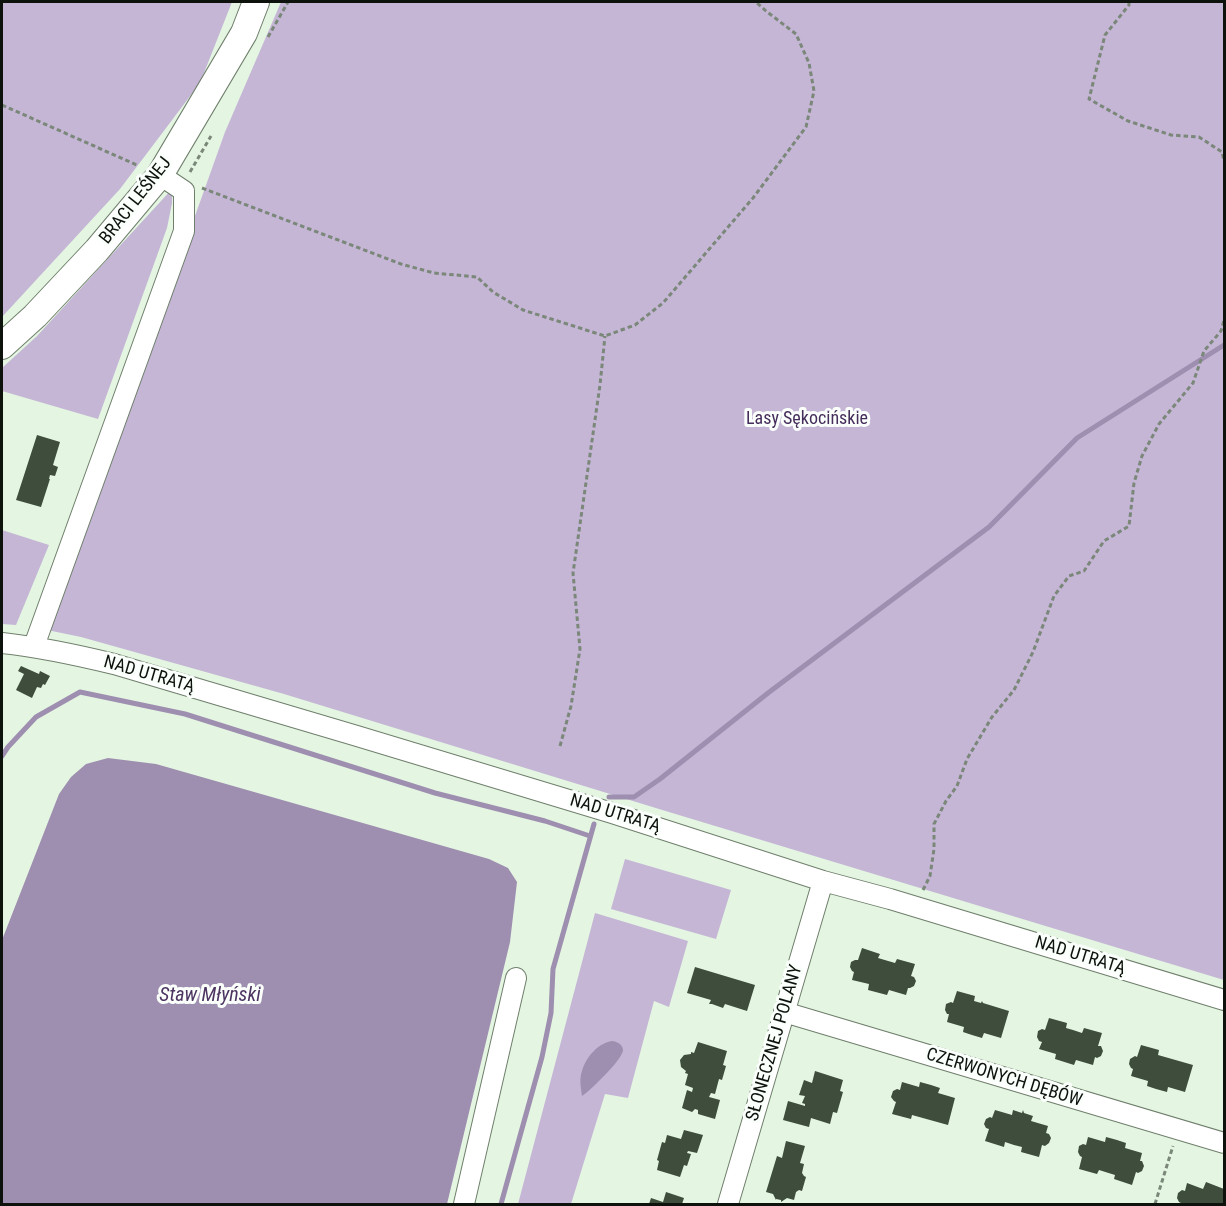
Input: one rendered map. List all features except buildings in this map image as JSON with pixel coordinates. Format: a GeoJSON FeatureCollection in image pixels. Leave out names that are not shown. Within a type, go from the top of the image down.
{"type":"FeatureCollection","features":[{"type":"Feature","properties":{"kind":"main road","name":"BRACI LEŚNEJ"},"geometry":{"type":"LineString","coordinates":[[2,346],[35,316],[82,266],[160,175],[244,33],[256,2]]}},
{"type":"Feature","properties":{"kind":"street"},"geometry":{"type":"LineString","coordinates":[[34,646],[184,231],[184,190],[160,175]]}},
{"type":"Feature","properties":{"kind":"street","name":"NAD UTRATĄ"},"geometry":{"type":"LineString","coordinates":[[2,648],[34,646],[114,664],[612,813],[823,881],[890,899],[1224,1000]]}},
{"type":"Feature","properties":{"kind":"street","name":"SŁONECZNEJ POLANY"},"geometry":{"type":"LineString","coordinates":[[728,1204],[823,881]]}},
{"type":"Feature","properties":{"kind":"street"},"geometry":{"type":"LineString","coordinates":[[464,1204],[516,978]]}},
{"type":"Feature","properties":{"kind":"street","name":"CZERWONYCH DĘBÓW"},"geometry":{"type":"LineString","coordinates":[[784,1012],[1224,1143]]}},
{"type":"Feature","properties":{"kind":"path"},"geometry":{"type":"LineString","coordinates":[[196,186],[401,264],[434,273],[477,277],[493,292],[524,310],[605,336],[635,325],[663,303],[753,198],[806,127],[814,91],[809,63],[796,34],[756,2]]}},
{"type":"Feature","properties":{"kind":"path"},"geometry":{"type":"LineString","coordinates":[[1129,2],[1106,35],[1089,99],[1128,121],[1171,135],[1199,136],[1222,152],[1224,161]]}},
{"type":"Feature","properties":{"kind":"path"},"geometry":{"type":"LineString","coordinates":[[2,105],[160,175]]}},
{"type":"Feature","properties":{"kind":"path"},"geometry":{"type":"LineString","coordinates":[[920,897],[930,876],[934,849],[934,824],[957,786],[967,759],[992,717],[1014,690],[1033,652],[1054,596],[1069,576],[1084,571],[1104,541],[1129,526],[1134,483],[1142,456],[1159,423],[1193,383],[1204,351],[1221,331],[1224,320]]}},
{"type":"Feature","properties":{"kind":"path"},"geometry":{"type":"LineString","coordinates":[[560,746],[571,706],[580,650],[573,573],[605,336]]}},
{"type":"Feature","properties":{"kind":"path"},"geometry":{"type":"LineString","coordinates":[[1155,1204],[1178,1130]]}},
{"type":"Feature","properties":{"kind":"green space"},"geometry":{"type":"Polygon","coordinates":[[[2,2],[232,2],[200,83],[120,189],[2,317],[2,2]]]}},
{"type":"Feature","properties":{"kind":"green space","name":"Lasy Sękocińskie"},"geometry":{"type":"Polygon","coordinates":[[[281,2],[1224,2],[1224,980],[284,694],[81,637],[47,630],[225,132],[281,2]]]}},
{"type":"Feature","properties":{"kind":"green space"},"geometry":{"type":"Polygon","coordinates":[[[172,189],[167,228],[98,419],[2,391],[2,368],[37,336],[172,189]]]}},
{"type":"Feature","properties":{"kind":"green space"},"geometry":{"type":"Polygon","coordinates":[[[2,530],[49,545],[16,625],[2,624],[2,530]]]}},
{"type":"Feature","properties":{"kind":"green space"},"geometry":{"type":"Polygon","coordinates":[[[625,859],[731,890],[716,939],[611,909],[625,859]]]}},
{"type":"Feature","properties":{"kind":"green space"},"geometry":{"type":"Polygon","coordinates":[[[595,913],[688,941],[669,1007],[654,1001],[628,1098],[605,1094],[571,1204],[518,1204],[595,913]]]}},
{"type":"Feature","properties":{"kind":"water","name":"Staw Młyński"},"geometry":{"type":"Polygon","coordinates":[[[108,758],[156,764],[489,859],[508,868],[517,882],[510,942],[447,1204],[2,1204],[2,940],[59,794],[71,777],[86,764],[108,758]]]}},
{"type":"Feature","properties":{"kind":"water"},"geometry":{"type":"Polygon","coordinates":[[[613,1041],[622,1047],[622,1054],[606,1074],[582,1096],[581,1077],[587,1061],[598,1047],[613,1041]]]}},
{"type":"Feature","properties":{"kind":"waterway"},"geometry":{"type":"LineString","coordinates":[[609,797],[634,797],[660,779],[768,693],[989,527],[1077,438],[1224,345]]}},
{"type":"Feature","properties":{"kind":"waterway"},"geometry":{"type":"LineString","coordinates":[[2,756],[36,717],[80,692],[185,714],[435,793],[545,821],[590,836]]}},
{"type":"Feature","properties":{"kind":"waterway"},"geometry":{"type":"LineString","coordinates":[[501,1204],[542,1057],[551,1013],[553,969],[594,824]]}}]}
